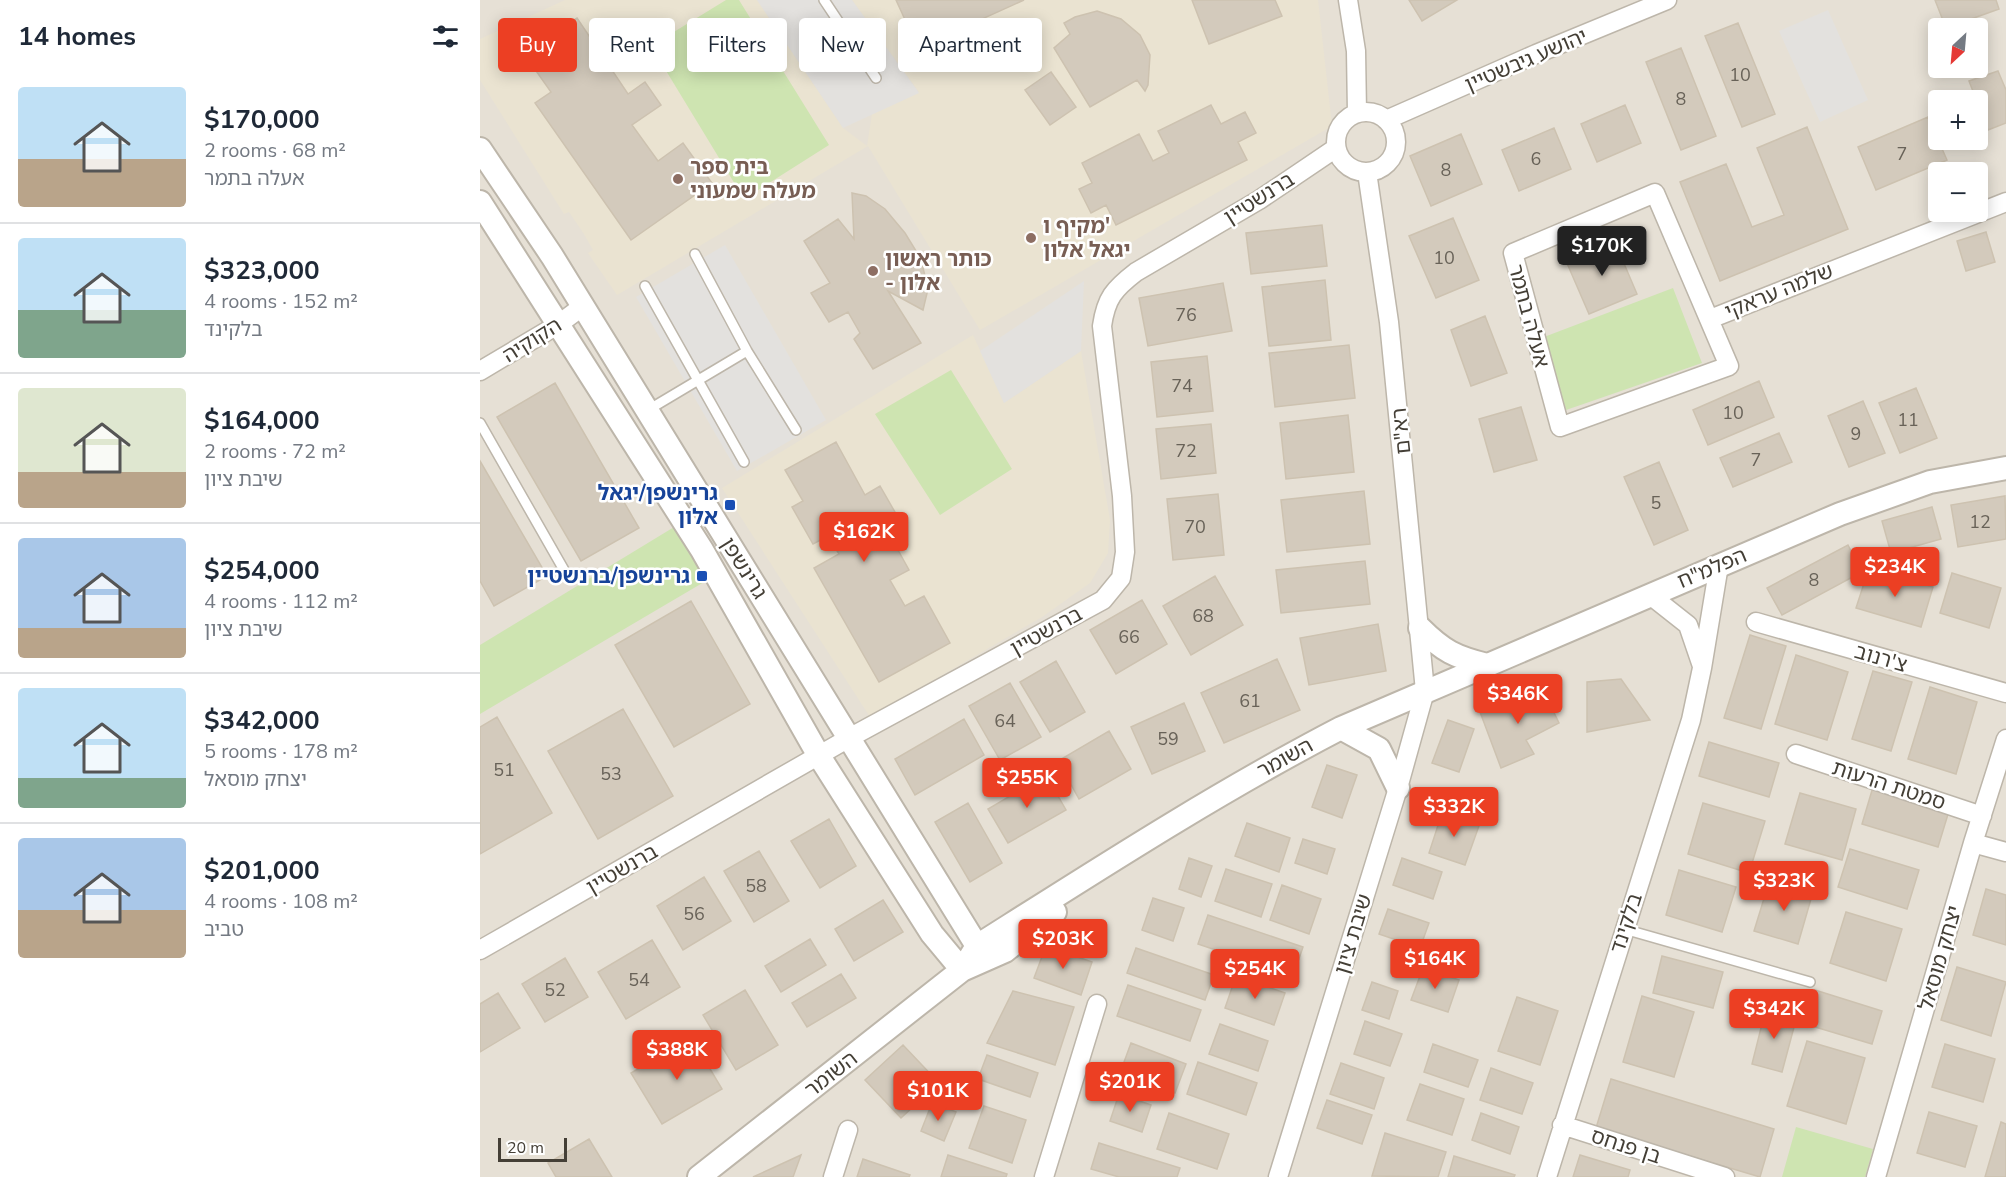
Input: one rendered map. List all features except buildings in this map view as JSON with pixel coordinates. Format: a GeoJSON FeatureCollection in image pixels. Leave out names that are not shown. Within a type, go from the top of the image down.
{"type":"FeatureCollection","features":[{"type":"Feature","properties":{"kind":"street"},"geometry":{"type":"LineString","coordinates":[[1348,0],[1356,51],[1357,113]]}},
{"type":"Feature","properties":{"kind":"street","name":"יהושע גיבשטיין"},"geometry":{"type":"LineString","coordinates":[[1386,120],[1667,0]]}},
{"type":"Feature","properties":{"kind":"street"},"geometry":{"type":"LineString","coordinates":[[1368,112],[1386,120],[1395,138],[1392,157],[1386,165],[1367,172],[1359,171],[1344,163],[1336,148],[1338,130],[1349,117],[1357,113],[1368,112]]}},
{"type":"Feature","properties":{"kind":"street","name":"ברנשטיין"},"geometry":{"type":"LineString","coordinates":[[483,943],[849,738],[1103,600],[1121,578],[1125,552],[1122,496],[1102,326],[1105,306],[1118,286],[1136,272],[1258,200],[1336,148]]}},
{"type":"Feature","properties":{"kind":"street","name":"גרינשפן"},"geometry":{"type":"LineString","coordinates":[[480,149],[552,256],[648,410],[981,953]]}},
{"type":"Feature","properties":{"kind":"street","name":"רא\"ם"},"geometry":{"type":"LineString","coordinates":[[1367,172],[1389,322],[1425,691]]}},
{"type":"Feature","properties":{"kind":"street","name":"אעלה בתמר"},"geometry":{"type":"LineString","coordinates":[[1547,383],[1512,253],[1655,193],[1710,319]]}},
{"type":"Feature","properties":{"kind":"street","name":"גרינשפן"},"geometry":{"type":"LineString","coordinates":[[480,202],[702,550],[819,756],[932,934],[962,970]]}},
{"type":"Feature","properties":{"kind":"street","name":"שלמה עראקי"},"geometry":{"type":"LineString","coordinates":[[1547,383],[1560,428],[1730,366],[1710,319],[2006,202]]}},
{"type":"Feature","properties":{"kind":"street","name":"הקוקיה"},"geometry":{"type":"LineString","coordinates":[[480,372],[559,324],[583,306]]}},
{"type":"Feature","properties":{"kind":"street","name":"הפלמ\"ח"},"geometry":{"type":"LineString","coordinates":[[1425,691],[1840,513],[1930,482],[2006,468]]}},
{"type":"Feature","properties":{"kind":"street","name":"בלקינד"},"geometry":{"type":"LineString","coordinates":[[1547,1177],[1691,720],[1719,565]]}},
{"type":"Feature","properties":{"kind":"street","name":"בלקינד"},"geometry":{"type":"LineString","coordinates":[[1650,595],[1688,624],[1702,668]]}},
{"type":"Feature","properties":{"kind":"street","name":"צ'רנוב"},"geometry":{"type":"LineString","coordinates":[[1756,622],[2006,693]]}},
{"type":"Feature","properties":{"kind":"street"},"geometry":{"type":"LineString","coordinates":[[1420,628],[1439,647],[1462,658],[1487,664]]}},
{"type":"Feature","properties":{"kind":"street","name":"השומר"},"geometry":{"type":"LineString","coordinates":[[699,1177],[981,953],[1005,951],[1151,837],[1290,754],[1341,728],[1425,691]]}},
{"type":"Feature","properties":{"kind":"street","name":"שיבת ציון"},"geometry":{"type":"LineString","coordinates":[[1278,1177],[1398,788],[1425,691]]}},
{"type":"Feature","properties":{"kind":"street"},"geometry":{"type":"LineString","coordinates":[[1341,728],[1379,749],[1398,788]]}},
{"type":"Feature","properties":{"kind":"street","name":"יצחק מוסאל"},"geometry":{"type":"LineString","coordinates":[[1876,1177],[1973,843],[2006,739]]}},
{"type":"Feature","properties":{"kind":"street","name":"סמטת הרעות"},"geometry":{"type":"LineString","coordinates":[[1796,754],[1982,816]]}},
{"type":"Feature","properties":{"kind":"street"},"geometry":{"type":"LineString","coordinates":[[1973,843],[2006,852]]}},
{"type":"Feature","properties":{"kind":"street"},"geometry":{"type":"LineString","coordinates":[[1044,1177],[1097,1004]]}},
{"type":"Feature","properties":{"kind":"street","name":"בן פנחס"},"geometry":{"type":"LineString","coordinates":[[1562,1125],[1725,1177]]}},
{"type":"Feature","properties":{"kind":"street"},"geometry":{"type":"LineString","coordinates":[[833,1177],[848,1130]]}},
{"type":"Feature","properties":{"kind":"lane"},"geometry":{"type":"LineString","coordinates":[[824,0],[876,78]]}},
{"type":"Feature","properties":{"kind":"lane"},"geometry":{"type":"LineString","coordinates":[[695,254],[747,351],[796,430]]}},
{"type":"Feature","properties":{"kind":"lane"},"geometry":{"type":"LineString","coordinates":[[645,286],[744,462]]}},
{"type":"Feature","properties":{"kind":"lane"},"geometry":{"type":"LineString","coordinates":[[648,410],[747,351]]}},
{"type":"Feature","properties":{"kind":"lane"},"geometry":{"type":"LineString","coordinates":[[480,423],[564,570]]}},
{"type":"Feature","properties":{"kind":"lane"},"geometry":{"type":"LineString","coordinates":[[1624,929],[1810,982]]}},
{"type":"Feature","properties":{"kind":"shaded area"},"geometry":{"type":"Polygon","coordinates":[[[480,0],[2006,0],[2006,1177],[480,1177],[480,0]]]}},
{"type":"Feature","properties":{"kind":"shaded area","name":"מקיף ו' יגאל אלון"},"geometry":{"type":"Polygon","coordinates":[[[565,0],[757,0],[769,18],[687,18],[687,72],[787,72],[787,45],[799,63],[799,72],[805,72],[843,128],[867,146],[872,114],[919,92],[904,72],[1042,72],[1042,18],[898,18],[898,63],[886,47],[886,18],[865,18],[852,0],[1318,0],[1332,126],[980,330],[868,146],[617,295],[588,253],[593,250],[584,234],[569,212],[564,214],[480,80],[480,39],[498,31],[498,72],[577,72],[577,18],[526,18],[565,0]]]}},
{"type":"Feature","properties":{"kind":"shaded area"},"geometry":{"type":"Polygon","coordinates":[[[757,0],[852,0],[865,18],[799,18],[799,63],[787,45],[787,18],[769,18],[757,0]]]}},
{"type":"Feature","properties":{"kind":"shaded area"},"geometry":{"type":"Polygon","coordinates":[[[1828,10],[1868,100],[1820,122],[1779,31],[1828,10]]]}},
{"type":"Feature","properties":{"kind":"shaded area"},"geometry":{"type":"Polygon","coordinates":[[[886,47],[898,64],[898,72],[904,72],[919,93],[843,128],[805,72],[886,72],[886,47]]]}},
{"type":"Feature","properties":{"kind":"shaded area"},"geometry":{"type":"Polygon","coordinates":[[[725,245],[826,420],[737,471],[636,297],[725,245]]]}},
{"type":"Feature","properties":{"kind":"shaded area"},"geometry":{"type":"Polygon","coordinates":[[[1084,281],[1081,351],[1004,403],[980,351],[1084,281]]]}},
{"type":"Feature","properties":{"kind":"shaded area"},"geometry":{"type":"Polygon","coordinates":[[[973,335],[1004,403],[1081,351],[1110,520],[1108,553],[1090,583],[1042,617],[870,717],[722,488],[973,335]]]}},
{"type":"Feature","properties":{"kind":"green space"},"geometry":{"type":"Polygon","coordinates":[[[726,0],[739,0],[750,18],[697,18],[726,0]]]}},
{"type":"Feature","properties":{"kind":"green space"},"geometry":{"type":"Polygon","coordinates":[[[687,24],[687,72],[784,72],[829,145],[744,199],[667,72],[675,72],[675,31],[687,24]]]}},
{"type":"Feature","properties":{"kind":"green space"},"geometry":{"type":"Polygon","coordinates":[[[1673,288],[1702,363],[1566,410],[1544,337],[1673,288]]]}},
{"type":"Feature","properties":{"kind":"green space"},"geometry":{"type":"Polygon","coordinates":[[[951,370],[1012,469],[940,515],[875,414],[951,370]]]}},
{"type":"Feature","properties":{"kind":"green space"},"geometry":{"type":"Polygon","coordinates":[[[684,521],[716,575],[480,714],[480,645],[684,521]]]}},
{"type":"Feature","properties":{"kind":"green space"},"geometry":{"type":"Polygon","coordinates":[[[1796,1127],[1873,1149],[1865,1177],[1782,1177],[1796,1127]]]}},
{"type":"Feature","properties":{"kind":"place","name":"בית ספר מעלה שמעוני"},"geometry":{"type":"Point","coordinates":[678,179]}},
{"type":"Feature","properties":{"kind":"place","name":"מקיף ו' יגאל אלון"},"geometry":{"type":"Point","coordinates":[1031,238]}},
{"type":"Feature","properties":{"kind":"place","name":"כותר ראשון - אלון"},"geometry":{"type":"Point","coordinates":[873,271]}},
{"type":"Feature","properties":{"kind":"place","name":"גרינשפן/יגאל אלון"},"geometry":{"type":"Point","coordinates":[730,505]}},
{"type":"Feature","properties":{"kind":"place","name":"גרינשפן/ברנשטיין"},"geometry":{"type":"Point","coordinates":[702,576]}}]}
